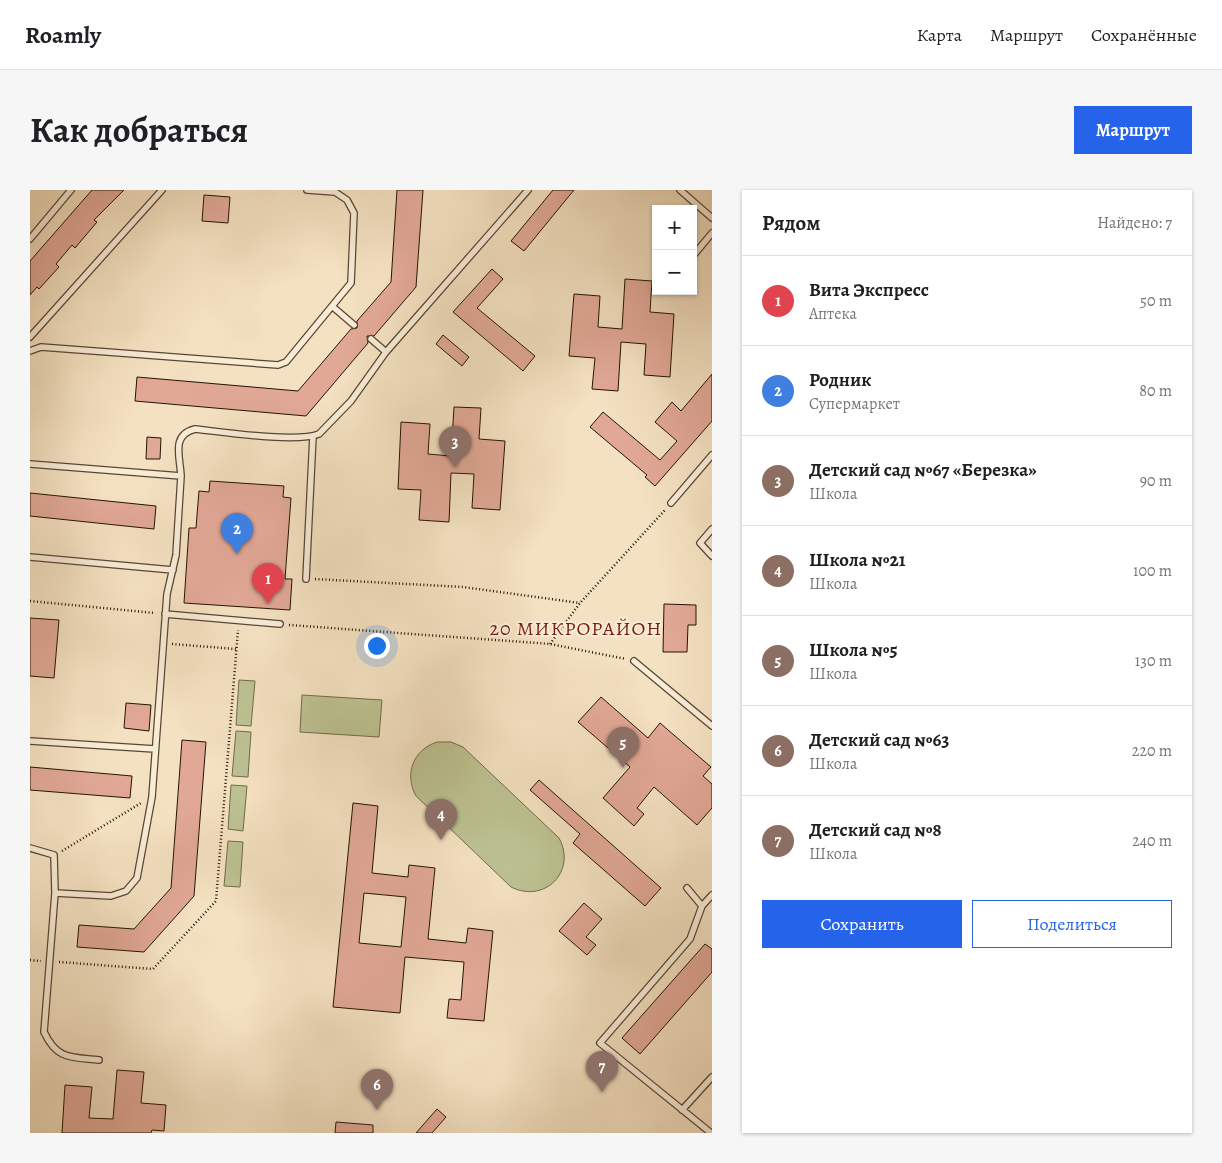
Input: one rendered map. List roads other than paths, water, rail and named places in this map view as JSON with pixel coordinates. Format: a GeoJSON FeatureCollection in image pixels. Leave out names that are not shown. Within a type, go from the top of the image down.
{"type":"FeatureCollection","features":[{"type":"Feature","properties":{"kind":"lane"},"geometry":{"type":"LineString","coordinates":[[30,239],[71,190]]}},
{"type":"Feature","properties":{"kind":"lane"},"geometry":{"type":"LineString","coordinates":[[30,337],[162,190]]}},
{"type":"Feature","properties":{"kind":"lane"},"geometry":{"type":"LineString","coordinates":[[30,351],[42,347],[278,365],[286,362],[351,283],[354,213],[347,200],[335,191],[307,190]]}},
{"type":"Feature","properties":{"kind":"lane"},"geometry":{"type":"LineString","coordinates":[[55,893],[111,896],[126,890],[137,878],[152,797],[165,614],[176,555],[181,476],[178,441],[181,435],[195,429],[276,436],[313,436],[319,434],[351,401],[386,352],[528,190]]}},
{"type":"Feature","properties":{"kind":"lane"},"geometry":{"type":"LineString","coordinates":[[680,190],[712,218]]}},
{"type":"Feature","properties":{"kind":"lane"},"geometry":{"type":"LineString","coordinates":[[697,251],[712,233]]}},
{"type":"Feature","properties":{"kind":"lane"},"geometry":{"type":"LineString","coordinates":[[333,307],[354,325]]}},
{"type":"Feature","properties":{"kind":"lane"},"geometry":{"type":"LineString","coordinates":[[371,339],[386,352]]}},
{"type":"Feature","properties":{"kind":"lane"},"geometry":{"type":"LineString","coordinates":[[306,579],[313,436]]}},
{"type":"Feature","properties":{"kind":"lane"},"geometry":{"type":"LineString","coordinates":[[671,503],[712,454]]}},
{"type":"Feature","properties":{"kind":"lane"},"geometry":{"type":"LineString","coordinates":[[30,464],[181,476]]}},
{"type":"Feature","properties":{"kind":"lane"},"geometry":{"type":"LineString","coordinates":[[712,530],[700,543],[712,556]]}},
{"type":"Feature","properties":{"kind":"lane"},"geometry":{"type":"LineString","coordinates":[[30,557],[173,570]]}},
{"type":"Feature","properties":{"kind":"lane"},"geometry":{"type":"LineString","coordinates":[[165,614],[280,624]]}},
{"type":"Feature","properties":{"kind":"lane"},"geometry":{"type":"LineString","coordinates":[[634,661],[712,726]]}},
{"type":"Feature","properties":{"kind":"lane"},"geometry":{"type":"LineString","coordinates":[[30,740],[155,749]]}},
{"type":"Feature","properties":{"kind":"lane"},"geometry":{"type":"LineString","coordinates":[[30,848],[54,855],[55,893],[44,1032],[51,1047],[64,1056],[99,1060]]}},
{"type":"Feature","properties":{"kind":"lane"},"geometry":{"type":"LineString","coordinates":[[687,888],[702,906]]}},
{"type":"Feature","properties":{"kind":"lane"},"geometry":{"type":"LineString","coordinates":[[711,1133],[600,1043],[690,939],[702,906],[712,895]]}},
{"type":"Feature","properties":{"kind":"lane"},"geometry":{"type":"LineString","coordinates":[[682,1110],[712,1077]]}},
{"type":"Feature","properties":{"kind":"place","name":"Детский сад №67 «Березка»"},"geometry":{"type":"Point","coordinates":[455,467]}},
{"type":"Feature","properties":{"kind":"place","name":"Родник"},"geometry":{"type":"Point","coordinates":[237,554]}},
{"type":"Feature","properties":{"kind":"place","name":"Вита Экспресс"},"geometry":{"type":"Point","coordinates":[268,604]}},
{"type":"Feature","properties":{"kind":"place","name":"Школа №5"},"geometry":{"type":"Point","coordinates":[623,768]}},
{"type":"Feature","properties":{"kind":"place","name":"Школа №21"},"geometry":{"type":"Point","coordinates":[441,840]}},
{"type":"Feature","properties":{"kind":"place","name":"Детский сад №8"},"geometry":{"type":"Point","coordinates":[602,1092]}},
{"type":"Feature","properties":{"kind":"place","name":"Детский сад №63"},"geometry":{"type":"Point","coordinates":[377,1110]}},
{"type":"Feature","properties":{"kind":"district","name":"20 МИКРОРАЙОН"},"geometry":{"type":"Point","coordinates":[576,628]}}]}
